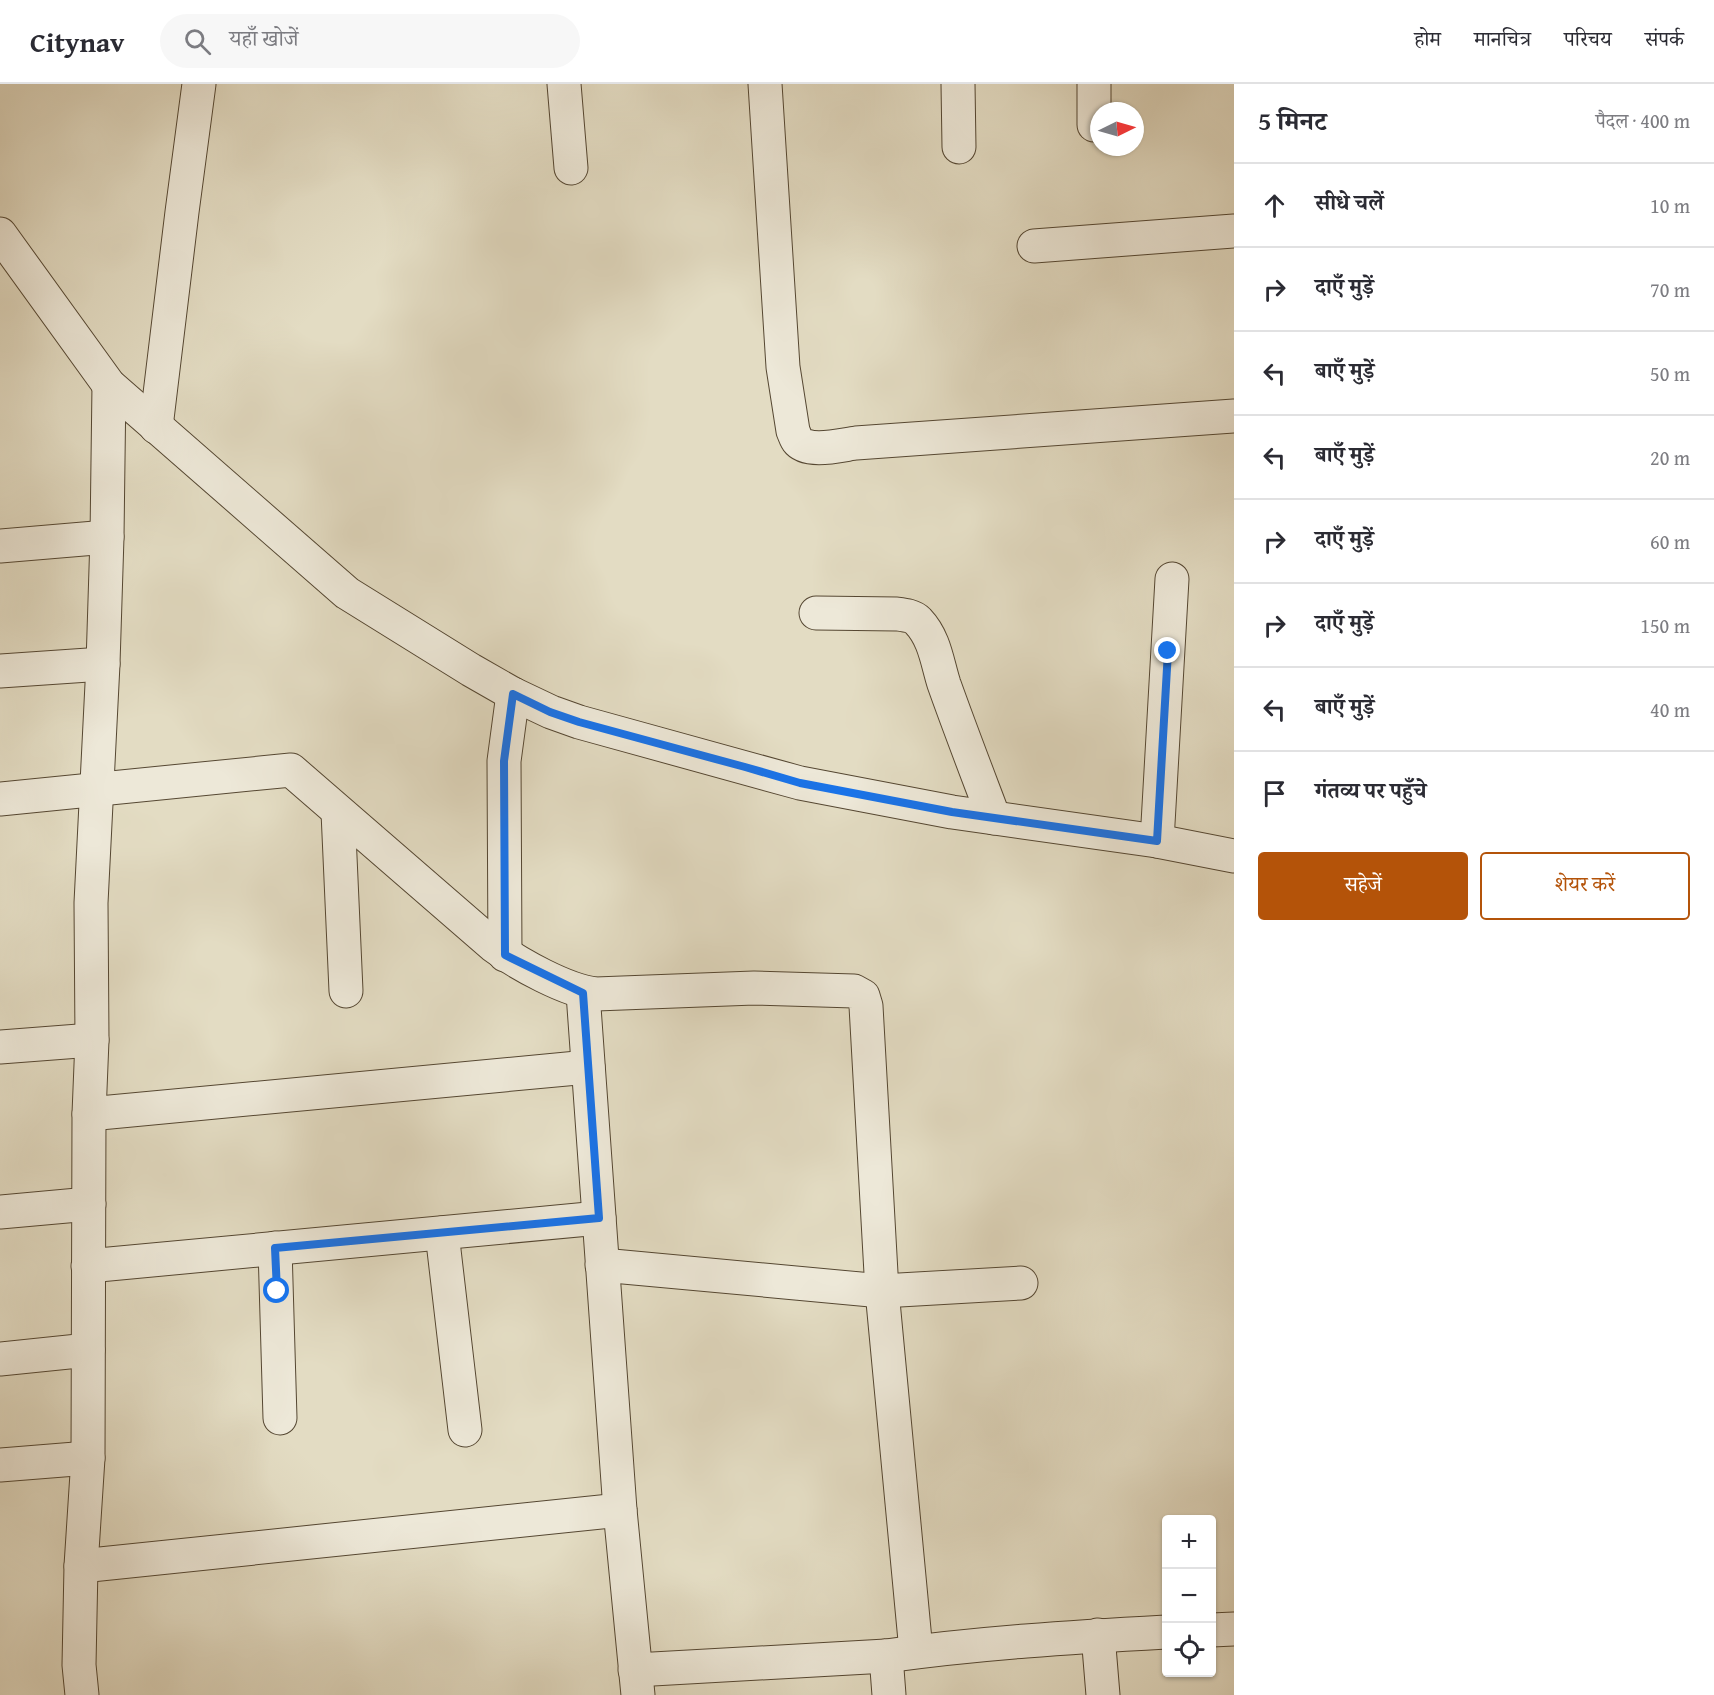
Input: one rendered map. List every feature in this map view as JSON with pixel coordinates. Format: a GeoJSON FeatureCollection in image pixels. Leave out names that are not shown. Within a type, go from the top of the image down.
{"type":"FeatureCollection","features":[{"type":"Feature","properties":{"kind":"street"},"geometry":{"type":"LineString","coordinates":[[156,427],[199,84]]}},
{"type":"Feature","properties":{"kind":"street"},"geometry":{"type":"LineString","coordinates":[[564,84],[571,168]]}},
{"type":"Feature","properties":{"kind":"street"},"geometry":{"type":"LineString","coordinates":[[765,84],[783,367],[793,431],[796,440],[803,445],[814,448],[868,442],[1234,416]]}},
{"type":"Feature","properties":{"kind":"street"},"geometry":{"type":"LineString","coordinates":[[958,84],[959,147]]}},
{"type":"Feature","properties":{"kind":"street"},"geometry":{"type":"LineString","coordinates":[[1094,84],[1094,102]]}},
{"type":"Feature","properties":{"kind":"street"},"geometry":{"type":"LineString","coordinates":[[1034,246],[1234,231]]}},
{"type":"Feature","properties":{"kind":"street"},"geometry":{"type":"LineString","coordinates":[[0,234],[109,385],[347,593],[513,694],[550,712],[579,722],[800,783],[952,812],[1157,841],[1234,856]]}},
{"type":"Feature","properties":{"kind":"street"},"geometry":{"type":"LineString","coordinates":[[82,1695],[79,1665],[81,1566],[88,1458],[91,903],[103,664],[109,385]]}},
{"type":"Feature","properties":{"kind":"street"},"geometry":{"type":"LineString","coordinates":[[0,546],[107,537]]}},
{"type":"Feature","properties":{"kind":"street"},"geometry":{"type":"LineString","coordinates":[[1157,841],[1172,579]]}},
{"type":"Feature","properties":{"kind":"street"},"geometry":{"type":"LineString","coordinates":[[816,613],[897,614],[917,619],[934,647],[944,682],[994,818]]}},
{"type":"Feature","properties":{"kind":"street"},"geometry":{"type":"LineString","coordinates":[[0,671],[103,664]]}},
{"type":"Feature","properties":{"kind":"street"},"geometry":{"type":"LineString","coordinates":[[505,955],[504,761],[513,694]]}},
{"type":"Feature","properties":{"kind":"street"},"geometry":{"type":"LineString","coordinates":[[0,799],[291,770],[505,955],[583,993],[754,988],[854,991],[863,996],[866,1006],[901,1653],[889,1695]]}},
{"type":"Feature","properties":{"kind":"street"},"geometry":{"type":"LineString","coordinates":[[338,812],[346,991]]}},
{"type":"Feature","properties":{"kind":"street"},"geometry":{"type":"LineString","coordinates":[[583,993],[620,1510],[637,1682],[901,1653],[1098,1635],[1162,1632]]}},
{"type":"Feature","properties":{"kind":"street"},"geometry":{"type":"LineString","coordinates":[[0,1047],[92,1040]]}},
{"type":"Feature","properties":{"kind":"street"},"geometry":{"type":"LineString","coordinates":[[89,1114],[588,1067]]}},
{"type":"Feature","properties":{"kind":"street"},"geometry":{"type":"LineString","coordinates":[[0,1212],[89,1204]]}},
{"type":"Feature","properties":{"kind":"street"},"geometry":{"type":"LineString","coordinates":[[88,1266],[599,1218]]}},
{"type":"Feature","properties":{"kind":"street"},"geometry":{"type":"LineString","coordinates":[[442,1233],[465,1430]]}},
{"type":"Feature","properties":{"kind":"street"},"geometry":{"type":"LineString","coordinates":[[275,1248],[280,1418]]}},
{"type":"Feature","properties":{"kind":"street"},"geometry":{"type":"LineString","coordinates":[[602,1265],[882,1291],[1021,1283]]}},
{"type":"Feature","properties":{"kind":"street"},"geometry":{"type":"LineString","coordinates":[[0,1359],[88,1350]]}},
{"type":"Feature","properties":{"kind":"street"},"geometry":{"type":"LineString","coordinates":[[0,1465],[88,1458]]}},
{"type":"Feature","properties":{"kind":"street"},"geometry":{"type":"LineString","coordinates":[[81,1566],[620,1510]]}},
{"type":"Feature","properties":{"kind":"street"},"geometry":{"type":"LineString","coordinates":[[1216,1630],[1234,1629]]}},
{"type":"Feature","properties":{"kind":"street"},"geometry":{"type":"LineString","coordinates":[[1098,1635],[1103,1695]]}},
{"type":"Feature","properties":{"kind":"route"},"geometry":{"type":"LineString","coordinates":[[277,1291],[275,1248],[599,1218],[583,993],[505,955],[504,761],[513,694],[550,712],[579,722],[800,783],[952,812],[1157,841],[1168,651]]}}]}
